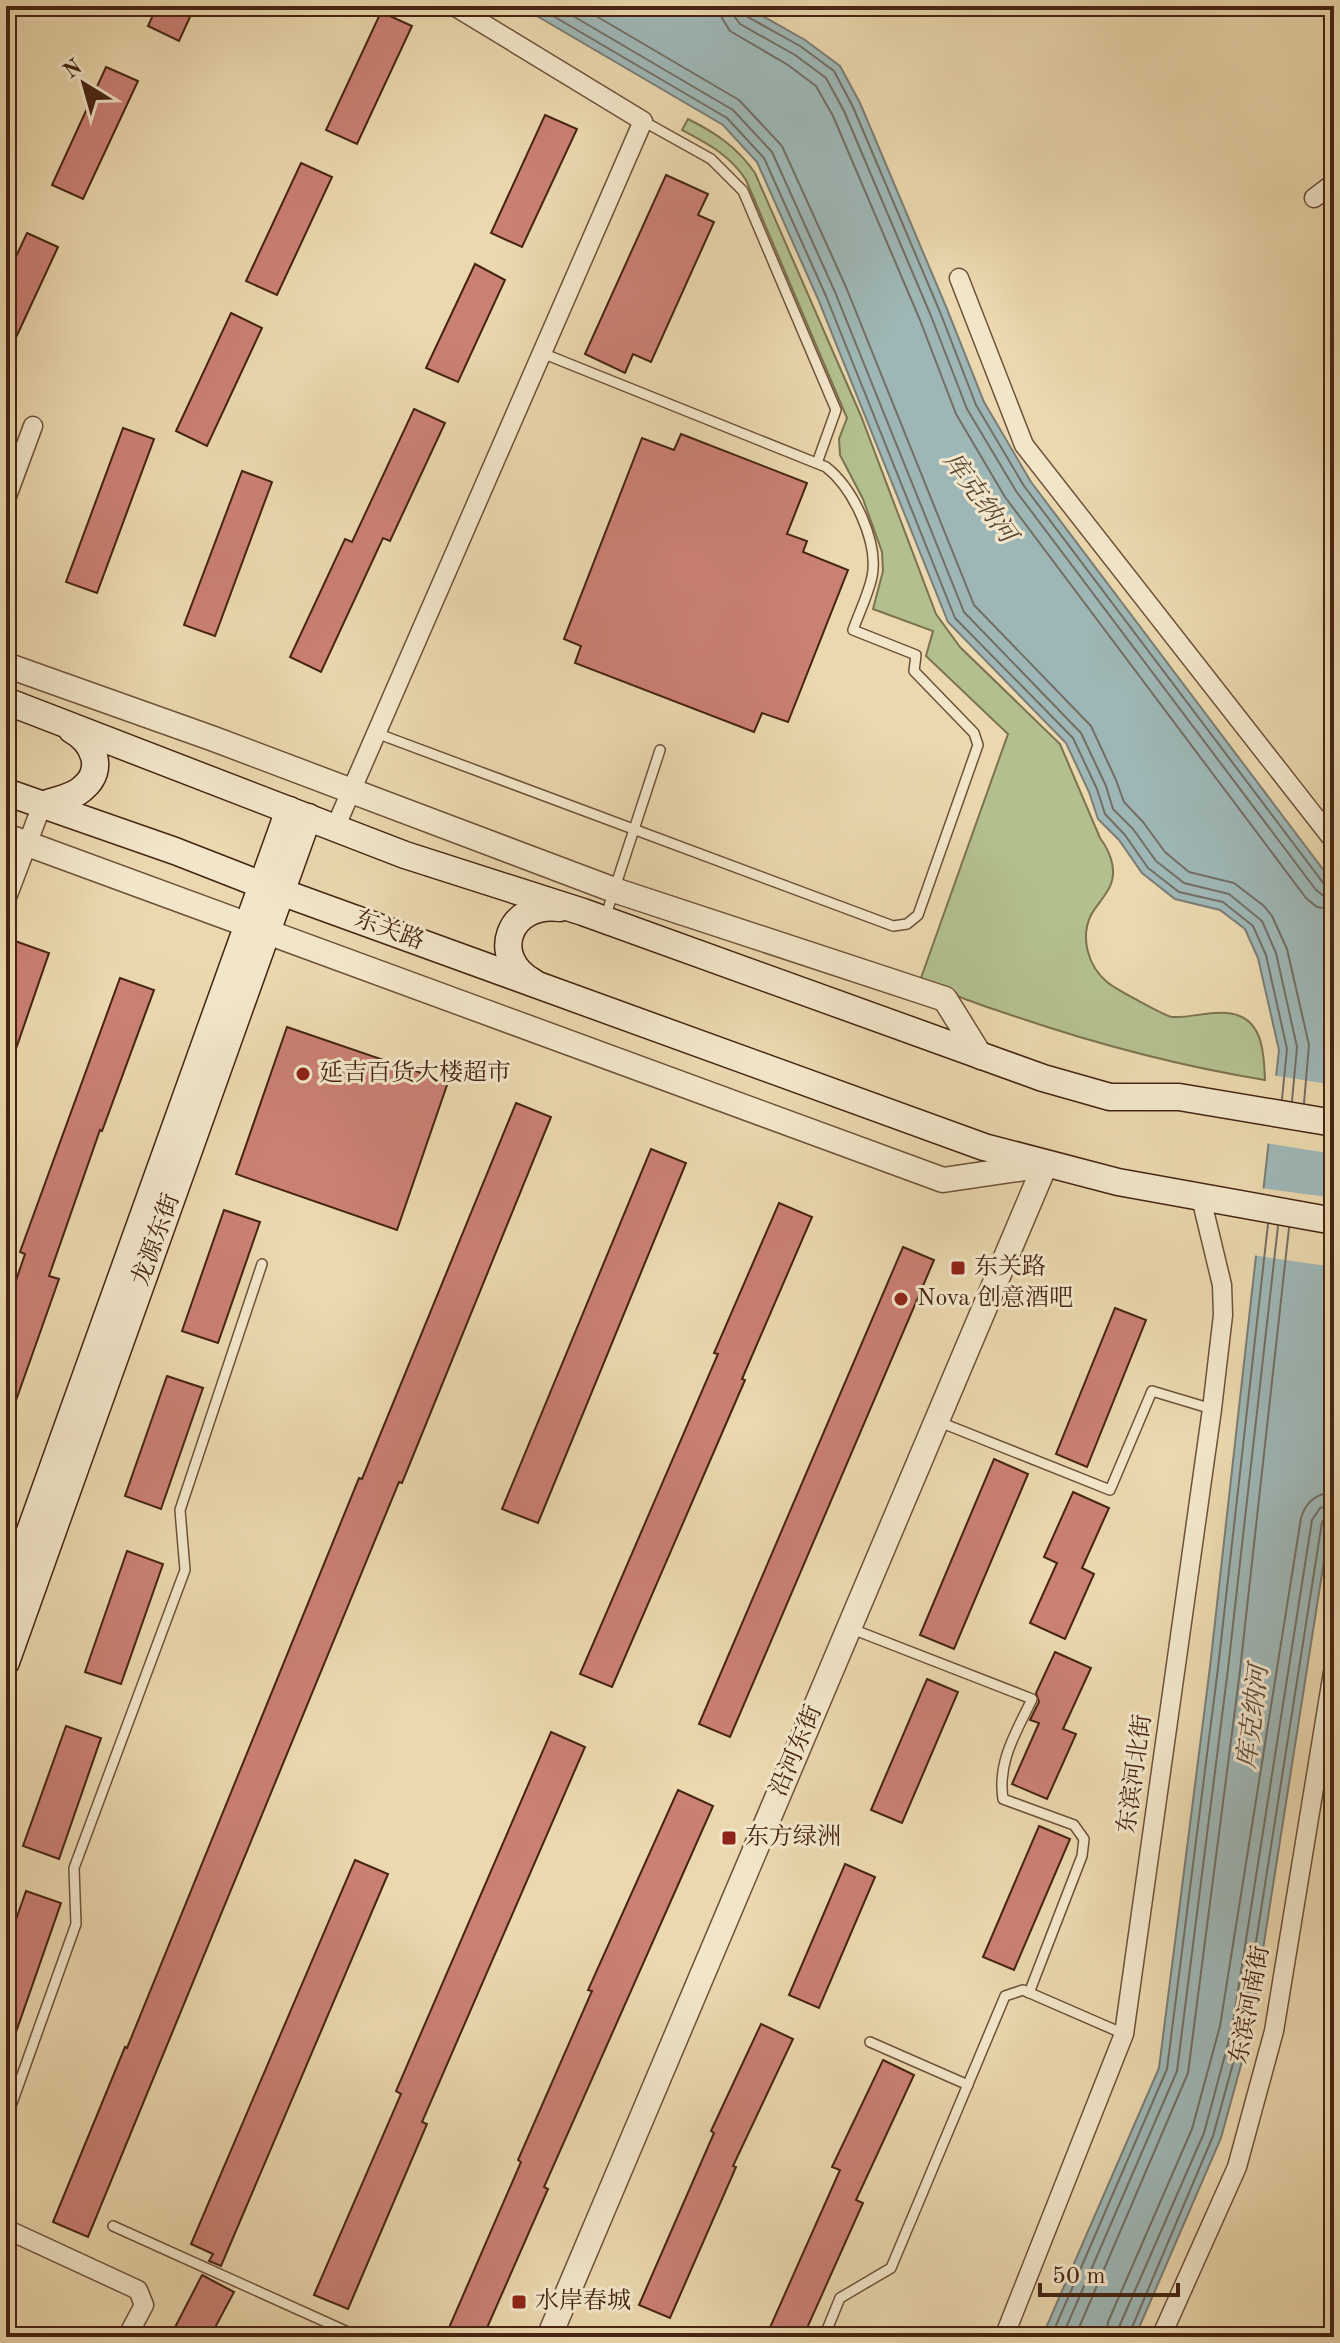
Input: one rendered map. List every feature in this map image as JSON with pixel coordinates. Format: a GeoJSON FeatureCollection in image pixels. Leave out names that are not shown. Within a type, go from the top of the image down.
{"type":"FeatureCollection","features":[{"type":"Feature","properties":{"kind":"main road"},"geometry":{"type":"LineString","coordinates":[[6,701],[405,855],[594,916],[981,1057],[1110,1097],[1179,1097],[1334,1123]]}},
{"type":"Feature","properties":{"kind":"main road"},"geometry":{"type":"LineString","coordinates":[[42,805],[83,788],[90,781],[95,761],[89,743],[82,736],[46,716]]}},
{"type":"Feature","properties":{"kind":"main road","name":"东关路"},"geometry":{"type":"LineString","coordinates":[[6,792],[984,1147],[1045,1165],[1208,1200],[1334,1221]]}},
{"type":"Feature","properties":{"kind":"main road","name":"龙源东街"},"geometry":{"type":"LineString","coordinates":[[7,1654],[298,813]]}},
{"type":"Feature","properties":{"kind":"main road"},"geometry":{"type":"LineString","coordinates":[[543,987],[524,977],[510,958],[509,935],[515,924],[523,914],[546,906],[594,916]]}},
{"type":"Feature","properties":{"kind":"main road","name":"龙源东街"},"geometry":{"type":"LineString","coordinates":[[6,1598],[258,928]]}},
{"type":"Feature","properties":{"kind":"street"},"geometry":{"type":"LineString","coordinates":[[335,828],[643,121],[454,6]]}},
{"type":"Feature","properties":{"kind":"street"},"geometry":{"type":"LineString","coordinates":[[1314,198],[1334,183]]}},
{"type":"Feature","properties":{"kind":"street"},"geometry":{"type":"LineString","coordinates":[[959,278],[1024,445],[1334,841]]}},
{"type":"Feature","properties":{"kind":"street"},"geometry":{"type":"LineString","coordinates":[[6,499],[33,426]]}},
{"type":"Feature","properties":{"kind":"street"},"geometry":{"type":"LineString","coordinates":[[6,665],[214,739],[614,890],[945,999],[981,1057]]}},
{"type":"Feature","properties":{"kind":"street"},"geometry":{"type":"LineString","coordinates":[[6,900],[17,840],[42,805]]}},
{"type":"Feature","properties":{"kind":"street","name":"东关路"},"geometry":{"type":"LineString","coordinates":[[17,840],[943,1180],[1045,1165]]}},
{"type":"Feature","properties":{"kind":"street","name":"沿河东街"},"geometry":{"type":"LineString","coordinates":[[549,2337],[1045,1165]]}},
{"type":"Feature","properties":{"kind":"street","name":"东滨河北街"},"geometry":{"type":"LineString","coordinates":[[1004,2337],[1124,2034],[1223,1315],[1222,1285],[1208,1200]]}},
{"type":"Feature","properties":{"kind":"street","name":"东滨河南街"},"geometry":{"type":"LineString","coordinates":[[1161,2337],[1237,2167],[1274,2031],[1334,1666]]}},
{"type":"Feature","properties":{"kind":"street"},"geometry":{"type":"LineString","coordinates":[[6,2229],[138,2290],[144,2305],[127,2337]]}},
{"type":"Feature","properties":{"kind":"lane"},"geometry":{"type":"LineString","coordinates":[[643,121],[711,159],[743,191],[836,410],[817,463]]}},
{"type":"Feature","properties":{"kind":"lane"},"geometry":{"type":"LineString","coordinates":[[376,733],[893,926],[907,924],[918,915],[978,745],[977,739],[914,671],[916,655],[853,630],[871,579],[872,550],[850,493],[836,475],[817,463],[542,353]]}},
{"type":"Feature","properties":{"kind":"lane"},"geometry":{"type":"LineString","coordinates":[[594,916],[614,890],[660,750]]}},
{"type":"Feature","properties":{"kind":"lane"},"geometry":{"type":"LineString","coordinates":[[6,2120],[76,1924],[74,1868],[185,1570],[180,1510],[262,1264]]}},
{"type":"Feature","properties":{"kind":"lane"},"geometry":{"type":"LineString","coordinates":[[937,1421],[1110,1490],[1152,1391],[1212,1409]]}},
{"type":"Feature","properties":{"kind":"lane"},"geometry":{"type":"LineString","coordinates":[[849,1628],[1032,1699],[1004,1757],[1003,1799],[1074,1825],[1084,1839],[1082,1856],[1029,1993]]}},
{"type":"Feature","properties":{"kind":"lane"},"geometry":{"type":"LineString","coordinates":[[824,2337],[840,2298],[891,2268],[1005,1996],[1023,1990],[1124,2034]]}},
{"type":"Feature","properties":{"kind":"lane"},"geometry":{"type":"LineString","coordinates":[[870,2042],[968,2085]]}},
{"type":"Feature","properties":{"kind":"lane"},"geometry":{"type":"LineString","coordinates":[[113,2226],[359,2337]]}},
{"type":"Feature","properties":{"kind":"green space"},"geometry":{"type":"Polygon","coordinates":[[[688,119],[725,142],[755,173],[861,416],[936,614],[960,647],[1060,744],[1113,866],[1111,884],[1091,915],[1086,933],[1088,951],[1095,968],[1111,985],[1168,1016],[1227,1013],[1248,1021],[1255,1028],[1262,1047],[1265,1080],[1140,1054],[1078,1037],[968,1000],[921,978],[1008,734],[926,656],[933,631],[873,609],[883,571],[882,552],[863,499],[840,455],[839,439],[847,418],[746,180],[726,157],[682,130],[688,119]]]}},
{"type":"Feature","properties":{"kind":"water","name":"库克纳河"},"geometry":{"type":"Polygon","coordinates":[[[520,6],[745,6],[805,40],[840,66],[860,103],[984,402],[1031,482],[1334,884],[1334,1497],[1250,2032],[1221,2138],[1135,2337],[1042,2337],[1159,2068],[1210,1667],[1279,1050],[1258,958],[1245,929],[1220,910],[1175,899],[1142,873],[1119,840],[1098,819],[1066,743],[948,622],[818,299],[757,162],[723,125],[520,6]]]}},
{"type":"Feature","properties":{"kind":"pier"},"geometry":{"type":"Polygon","coordinates":[[[1272,1075],[1334,1085],[1334,1154],[1265,1143],[1272,1075]]]}},
{"type":"Feature","properties":{"kind":"pier"},"geometry":{"type":"Polygon","coordinates":[[[1260,1188],[1334,1198],[1334,1267],[1252,1255],[1260,1188]]]}},
{"type":"Feature","properties":{"kind":"building"},"geometry":{"type":"Polygon","coordinates":[[[157,6],[195,6],[179,41],[148,26],[157,6]]]}},
{"type":"Feature","properties":{"kind":"building"},"geometry":{"type":"Polygon","coordinates":[[[381,12],[412,26],[357,144],[326,130],[381,12]]]}},
{"type":"Feature","properties":{"kind":"building"},"geometry":{"type":"Polygon","coordinates":[[[106,67],[138,81],[83,199],[52,185],[106,67]]]}},
{"type":"Feature","properties":{"kind":"building"},"geometry":{"type":"Polygon","coordinates":[[[545,115],[577,129],[522,247],[491,233],[545,115]]]}},
{"type":"Feature","properties":{"kind":"building"},"geometry":{"type":"Polygon","coordinates":[[[301,163],[332,177],[277,295],[246,281],[301,163]]]}},
{"type":"Feature","properties":{"kind":"building"},"geometry":{"type":"Polygon","coordinates":[[[666,175],[708,194],[698,215],[714,222],[651,362],[633,354],[625,373],[585,354],[666,175]]]}},
{"type":"Feature","properties":{"kind":"building"},"geometry":{"type":"Polygon","coordinates":[[[27,233],[58,247],[6,359],[6,278],[27,233]]]}},
{"type":"Feature","properties":{"kind":"building"},"geometry":{"type":"Polygon","coordinates":[[[475,264],[505,280],[458,382],[426,368],[475,264]]]}},
{"type":"Feature","properties":{"kind":"building"},"geometry":{"type":"Polygon","coordinates":[[[231,313],[262,328],[207,446],[176,431],[231,313]]]}},
{"type":"Feature","properties":{"kind":"building"},"geometry":{"type":"Polygon","coordinates":[[[414,409],[445,423],[390,541],[383,538],[321,672],[290,657],[345,539],[352,542],[414,409]]]}},
{"type":"Feature","properties":{"kind":"building"},"geometry":{"type":"Polygon","coordinates":[[[123,428],[154,439],[97,593],[66,582],[123,428]]]}},
{"type":"Feature","properties":{"kind":"building"},"geometry":{"type":"Polygon","coordinates":[[[681,434],[807,483],[787,534],[807,541],[803,552],[848,570],[788,722],[762,713],[754,732],[575,663],[581,646],[564,639],[642,438],[674,450],[681,434]]]}},
{"type":"Feature","properties":{"kind":"building"},"geometry":{"type":"Polygon","coordinates":[[[242,471],[272,482],[215,636],[184,625],[242,471]]]}},
{"type":"Feature","properties":{"kind":"building"},"geometry":{"type":"Polygon","coordinates":[[[15,941],[49,953],[8,1072],[6,968],[15,941]]]}},
{"type":"Feature","properties":{"kind":"building"},"geometry":{"type":"Polygon","coordinates":[[[120,978],[154,990],[100,1130],[49,1276],[59,1279],[6,1423],[6,1310],[25,1254],[20,1252],[120,978]]]}},
{"type":"Feature","properties":{"kind":"building"},"geometry":{"type":"Polygon","coordinates":[[[287,1027],[448,1082],[397,1230],[236,1174],[287,1027]]]}},
{"type":"Feature","properties":{"kind":"building"},"geometry":{"type":"Polygon","coordinates":[[[516,1103],[551,1117],[88,2237],[53,2222],[516,1103]]]}},
{"type":"Feature","properties":{"kind":"building"},"geometry":{"type":"Polygon","coordinates":[[[651,1149],[686,1163],[538,1523],[502,1509],[651,1149]]]}},
{"type":"Feature","properties":{"kind":"building"},"geometry":{"type":"Polygon","coordinates":[[[779,1203],[812,1217],[612,1687],[580,1674],[718,1354],[714,1353],[779,1203]]]}},
{"type":"Feature","properties":{"kind":"building"},"geometry":{"type":"Polygon","coordinates":[[[224,1210],[260,1222],[218,1343],[182,1331],[224,1210]]]}},
{"type":"Feature","properties":{"kind":"building"},"geometry":{"type":"Polygon","coordinates":[[[903,1247],[934,1260],[730,1737],[699,1724],[903,1247]]]}},
{"type":"Feature","properties":{"kind":"building"},"geometry":{"type":"Polygon","coordinates":[[[1115,1308],[1146,1320],[1087,1467],[1056,1454],[1115,1308]]]}},
{"type":"Feature","properties":{"kind":"building"},"geometry":{"type":"Polygon","coordinates":[[[167,1376],[203,1388],[161,1509],[125,1496],[167,1376]]]}},
{"type":"Feature","properties":{"kind":"building"},"geometry":{"type":"Polygon","coordinates":[[[994,1459],[1028,1474],[954,1649],[920,1635],[994,1459]]]}},
{"type":"Feature","properties":{"kind":"building"},"geometry":{"type":"Polygon","coordinates":[[[1073,1492],[1109,1508],[1082,1568],[1094,1574],[1065,1639],[1030,1623],[1057,1563],[1044,1557],[1073,1492]]]}},
{"type":"Feature","properties":{"kind":"building"},"geometry":{"type":"Polygon","coordinates":[[[127,1551],[163,1564],[121,1684],[85,1672],[127,1551]]]}},
{"type":"Feature","properties":{"kind":"building"},"geometry":{"type":"Polygon","coordinates":[[[1055,1652],[1091,1668],[1063,1729],[1076,1734],[1047,1799],[1012,1784],[1039,1723],[1030,1720],[1039,1702],[1036,1693],[1055,1652]]]}},
{"type":"Feature","properties":{"kind":"building"},"geometry":{"type":"Polygon","coordinates":[[[927,1679],[958,1692],[902,1823],[871,1810],[927,1679]]]}},
{"type":"Feature","properties":{"kind":"building"},"geometry":{"type":"Polygon","coordinates":[[[66,1726],[101,1738],[59,1859],[23,1846],[66,1726]]]}},
{"type":"Feature","properties":{"kind":"building"},"geometry":{"type":"Polygon","coordinates":[[[551,1732],[585,1747],[422,2122],[427,2124],[348,2309],[314,2295],[401,2094],[396,2091],[551,1732]]]}},
{"type":"Feature","properties":{"kind":"building"},"geometry":{"type":"Polygon","coordinates":[[[678,1790],[713,1806],[544,2187],[548,2189],[483,2337],[445,2337],[592,1991],[588,1990],[678,1790]]]}},
{"type":"Feature","properties":{"kind":"building"},"geometry":{"type":"Polygon","coordinates":[[[1039,1826],[1070,1839],[1014,1970],[983,1957],[1039,1826]]]}},
{"type":"Feature","properties":{"kind":"building"},"geometry":{"type":"Polygon","coordinates":[[[355,1860],[388,1874],[221,2266],[209,2261],[213,2254],[191,2244],[355,1860]]]}},
{"type":"Feature","properties":{"kind":"building"},"geometry":{"type":"Polygon","coordinates":[[[845,1864],[875,1877],[819,2008],[789,1995],[845,1864]]]}},
{"type":"Feature","properties":{"kind":"building"},"geometry":{"type":"Polygon","coordinates":[[[26,1891],[61,1903],[6,2055],[6,1948],[26,1891]]]}},
{"type":"Feature","properties":{"kind":"building"},"geometry":{"type":"Polygon","coordinates":[[[761,2024],[793,2039],[733,2166],[736,2167],[670,2318],[639,2305],[714,2133],[711,2131],[761,2024]]]}},
{"type":"Feature","properties":{"kind":"building"},"geometry":{"type":"Polygon","coordinates":[[[883,2060],[914,2075],[856,2200],[863,2203],[803,2337],[778,2337],[768,2332],[840,2170],[832,2167],[883,2060]]]}},
{"type":"Feature","properties":{"kind":"building"},"geometry":{"type":"Polygon","coordinates":[[[202,2275],[234,2292],[210,2337],[170,2337],[202,2275]]]}},
{"type":"Feature","properties":{"kind":"place","name":"延吉百货大楼超市"},"geometry":{"type":"Point","coordinates":[303,1074]}},
{"type":"Feature","properties":{"kind":"place","name":"东关路"},"geometry":{"type":"Point","coordinates":[958,1268]}},
{"type":"Feature","properties":{"kind":"place","name":"Nova 创意酒吧"},"geometry":{"type":"Point","coordinates":[901,1299]}},
{"type":"Feature","properties":{"kind":"place","name":"东方绿洲"},"geometry":{"type":"Point","coordinates":[729,1838]}},
{"type":"Feature","properties":{"kind":"place","name":"水岸春城"},"geometry":{"type":"Point","coordinates":[519,2302]}}]}
